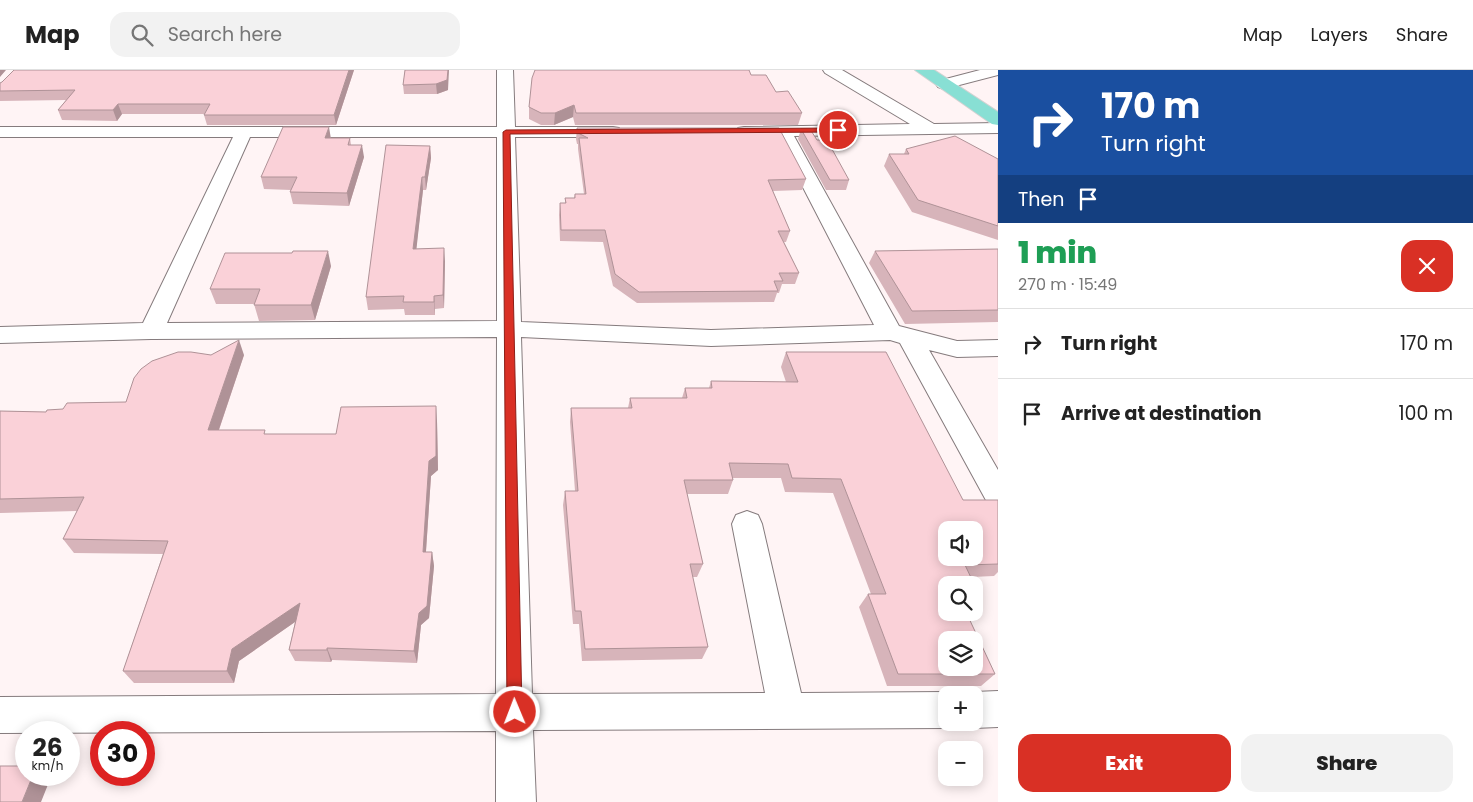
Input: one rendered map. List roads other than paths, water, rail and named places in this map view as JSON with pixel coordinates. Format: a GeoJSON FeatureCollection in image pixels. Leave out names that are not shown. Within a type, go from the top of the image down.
{"type":"FeatureCollection","features":[{"type":"Feature","properties":{"kind":"main road"},"geometry":{"type":"LineString","coordinates":[[923,70],[998,120]]}},
{"type":"Feature","properties":{"kind":"street"},"geometry":{"type":"LineString","coordinates":[[505,70],[516,802]]}},
{"type":"Feature","properties":{"kind":"street"},"geometry":{"type":"LineString","coordinates":[[831,70],[930,129]]}},
{"type":"Feature","properties":{"kind":"street"},"geometry":{"type":"LineString","coordinates":[[944,84],[998,70]]}},
{"type":"Feature","properties":{"kind":"street"},"geometry":{"type":"LineString","coordinates":[[724,132],[998,128]]}},
{"type":"Feature","properties":{"kind":"street"},"geometry":{"type":"LineString","coordinates":[[0,132],[635,132]]}},
{"type":"Feature","properties":{"kind":"street"},"geometry":{"type":"LineString","coordinates":[[151,330],[244,132]]}},
{"type":"Feature","properties":{"kind":"street"},"geometry":{"type":"LineString","coordinates":[[783,132],[900,335],[998,496]]}},
{"type":"Feature","properties":{"kind":"street"},"geometry":{"type":"LineString","coordinates":[[0,335],[151,330],[509,329],[711,338],[900,335],[957,349],[998,348]]}},
{"type":"Feature","properties":{"kind":"street"},"geometry":{"type":"LineString","coordinates":[[747,524],[787,711]]}},
{"type":"Feature","properties":{"kind":"street"},"geometry":{"type":"LineString","coordinates":[[983,710],[998,709]]}},
{"type":"Feature","properties":{"kind":"street"},"geometry":{"type":"LineString","coordinates":[[0,715],[938,710]]}}]}
